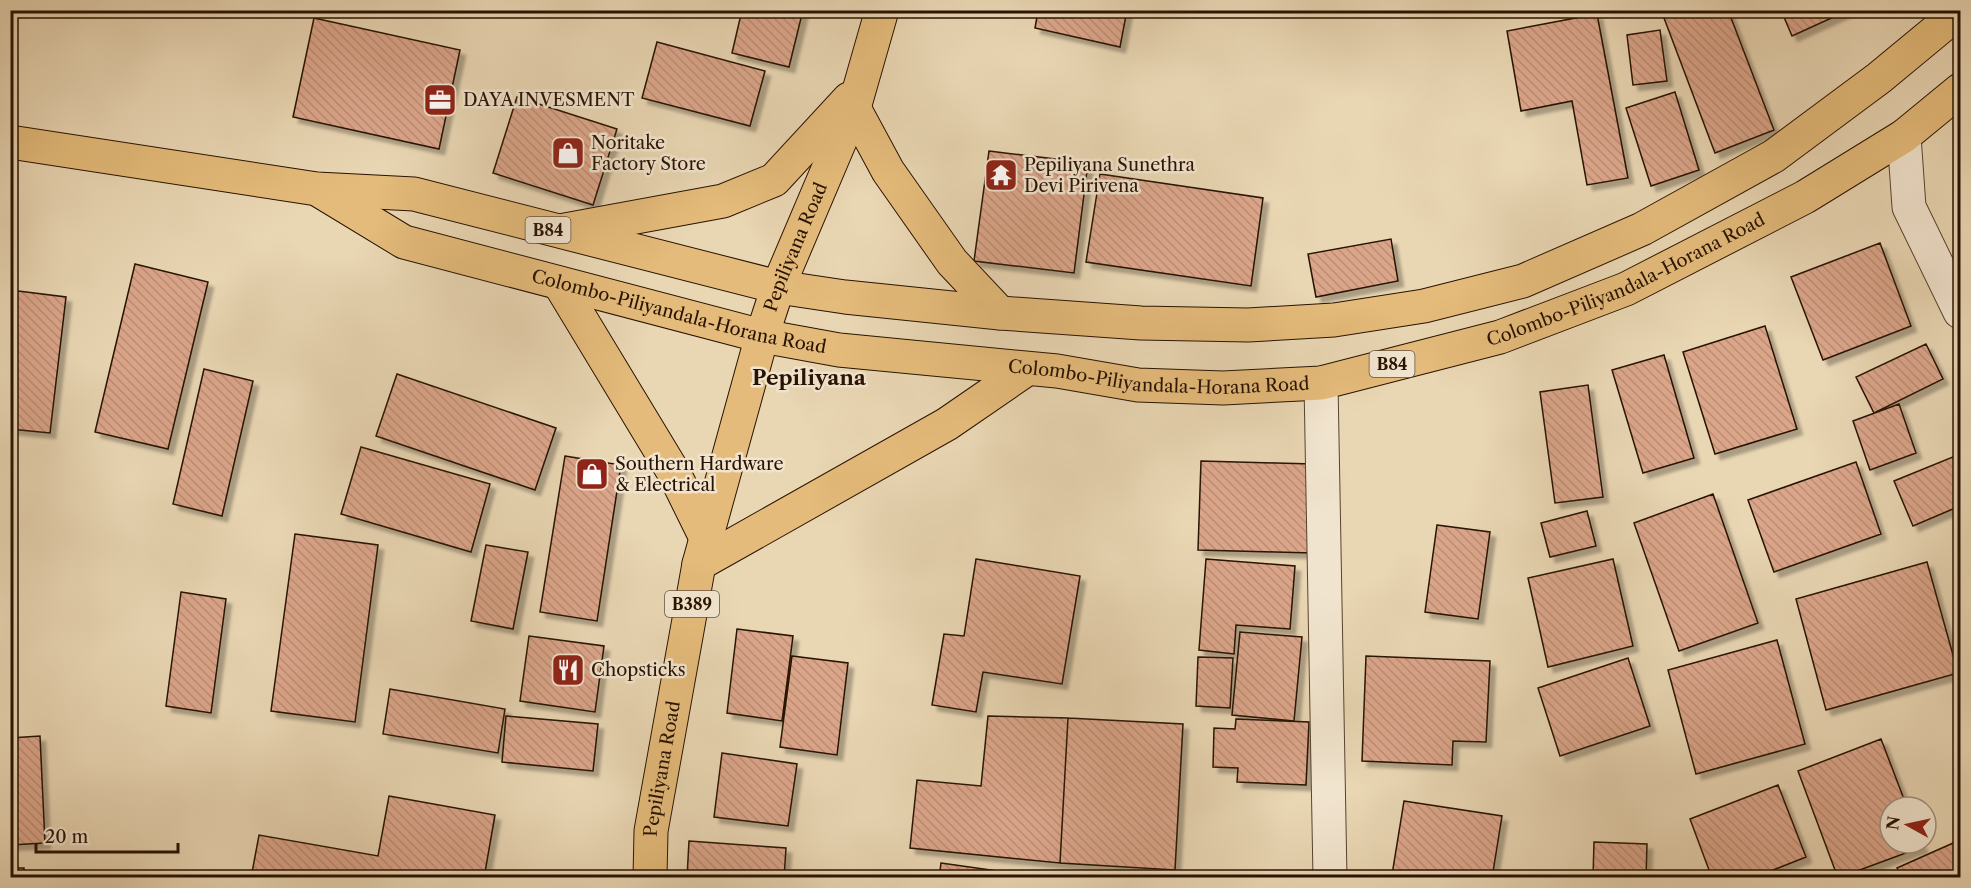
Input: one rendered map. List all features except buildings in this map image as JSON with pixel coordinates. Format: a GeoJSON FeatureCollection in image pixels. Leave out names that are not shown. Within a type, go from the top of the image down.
{"type":"FeatureCollection","features":[{"type":"Feature","properties":{"kind":"main road","name":"Pepiliyana Road"},"geometry":{"type":"LineString","coordinates":[[650,878],[651,831],[702,551],[762,336],[778,287],[857,98],[882,10]]}},
{"type":"Feature","properties":{"kind":"main road","name":"Colombo-Piliyandala-Horana Road"},"geometry":{"type":"LineString","coordinates":[[10,142],[317,189],[414,194],[554,232],[778,287],[845,297],[1000,313],[1153,323],[1248,325],[1334,320],[1424,306],[1523,280],[1642,229],[1774,156],[1879,78],[1960,11]]}},
{"type":"Feature","properties":{"kind":"main road","name":"Colombo-Piliyandala-Horana Road"},"geometry":{"type":"LineString","coordinates":[[317,189],[404,242],[762,336],[839,350],[1057,371],[1138,385],[1223,388],[1321,383],[1500,337],[1626,290],[1804,197],[1904,136],[1960,90]]}},
{"type":"Feature","properties":{"kind":"main road"},"geometry":{"type":"LineString","coordinates":[[554,232],[723,201],[774,180],[857,98],[888,171],[946,253],[1000,313]]}},
{"type":"Feature","properties":{"kind":"main road"},"geometry":{"type":"LineString","coordinates":[[559,283],[674,473],[702,551],[947,424],[1027,369]]}},
{"type":"Feature","properties":{"kind":"street"},"geometry":{"type":"LineString","coordinates":[[1904,136],[1909,207],[1960,312]]}},
{"type":"Feature","properties":{"kind":"street"},"geometry":{"type":"LineString","coordinates":[[1321,383],[1330,878]]}},
{"type":"Feature","properties":{"kind":"place","name":"DAYA INVESMENT"},"geometry":{"type":"Point","coordinates":[440,100]}},
{"type":"Feature","properties":{"kind":"place","name":"Noritake Factory Store"},"geometry":{"type":"Point","coordinates":[568,153]}},
{"type":"Feature","properties":{"kind":"place","name":"Pepiliyana Sunethra Devi Pirivena"},"geometry":{"type":"Point","coordinates":[1001,175]}},
{"type":"Feature","properties":{"kind":"place","name":"Southern Hardware & Electrical"},"geometry":{"type":"Point","coordinates":[592,474]}},
{"type":"Feature","properties":{"kind":"place","name":"Chopsticks"},"geometry":{"type":"Point","coordinates":[568,670]}},
{"type":"Feature","properties":{"kind":"district","name":"Pepiliyana"},"geometry":{"type":"Point","coordinates":[809,378]}}]}
